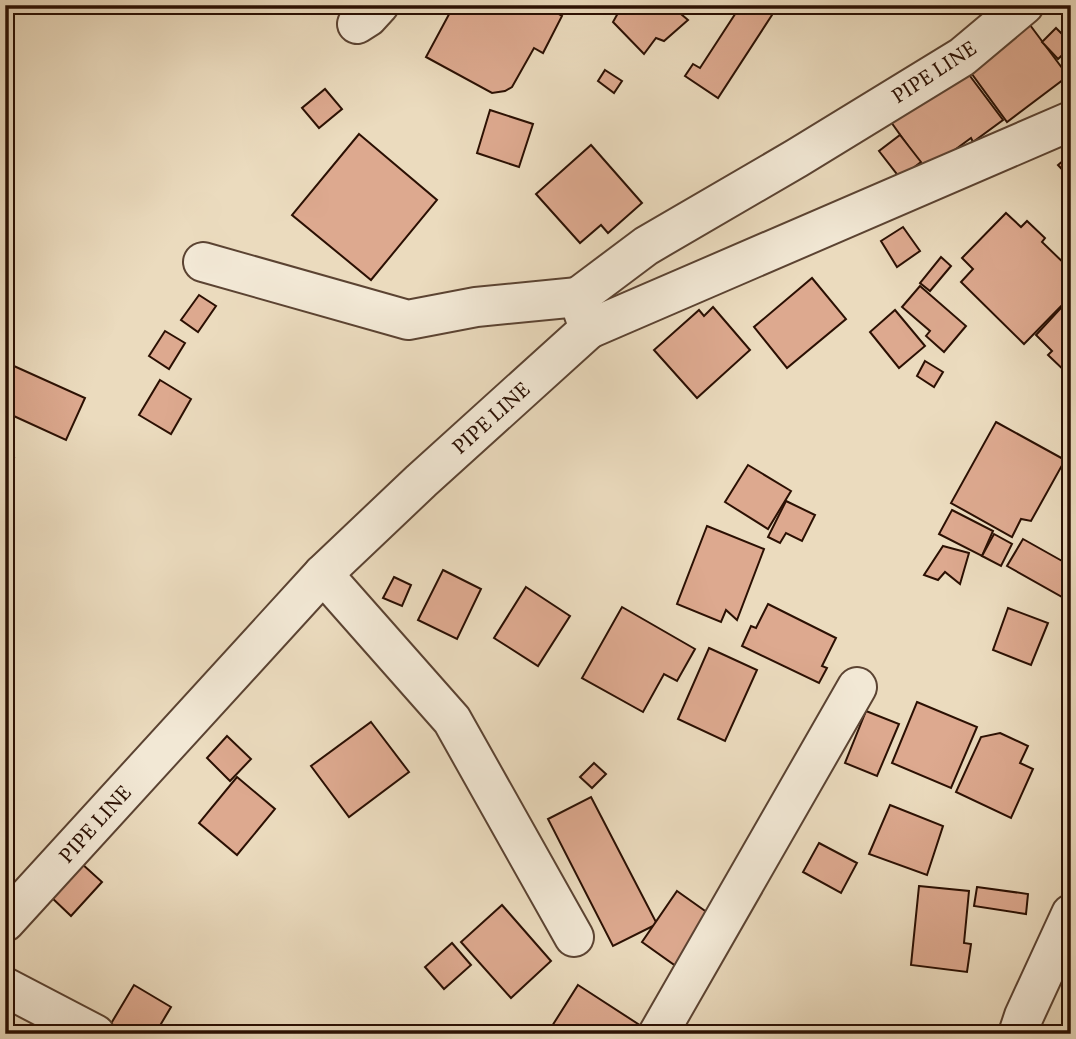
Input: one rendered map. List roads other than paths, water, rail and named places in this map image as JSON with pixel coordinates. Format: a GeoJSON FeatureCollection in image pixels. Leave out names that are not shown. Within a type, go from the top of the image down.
{"type":"FeatureCollection","features":[{"type":"Feature","properties":{"kind":"street","name":"PIPE LINE"},"geometry":{"type":"LineString","coordinates":[[5,922],[323,574],[421,481],[646,246],[962,57],[1024,5]]}},
{"type":"Feature","properties":{"kind":"street"},"geometry":{"type":"LineString","coordinates":[[203,262],[408,320],[476,307],[584,313],[1071,121]]}},
{"type":"Feature","properties":{"kind":"street"},"geometry":{"type":"LineString","coordinates":[[323,574],[452,720],[574,937]]}},
{"type":"Feature","properties":{"kind":"street"},"geometry":{"type":"LineString","coordinates":[[658,1034],[857,687]]}},
{"type":"Feature","properties":{"kind":"street"},"geometry":{"type":"LineString","coordinates":[[1018,1034],[1071,914]]}},
{"type":"Feature","properties":{"kind":"street"},"geometry":{"type":"LineString","coordinates":[[5,986],[95,1034]]}}]}
